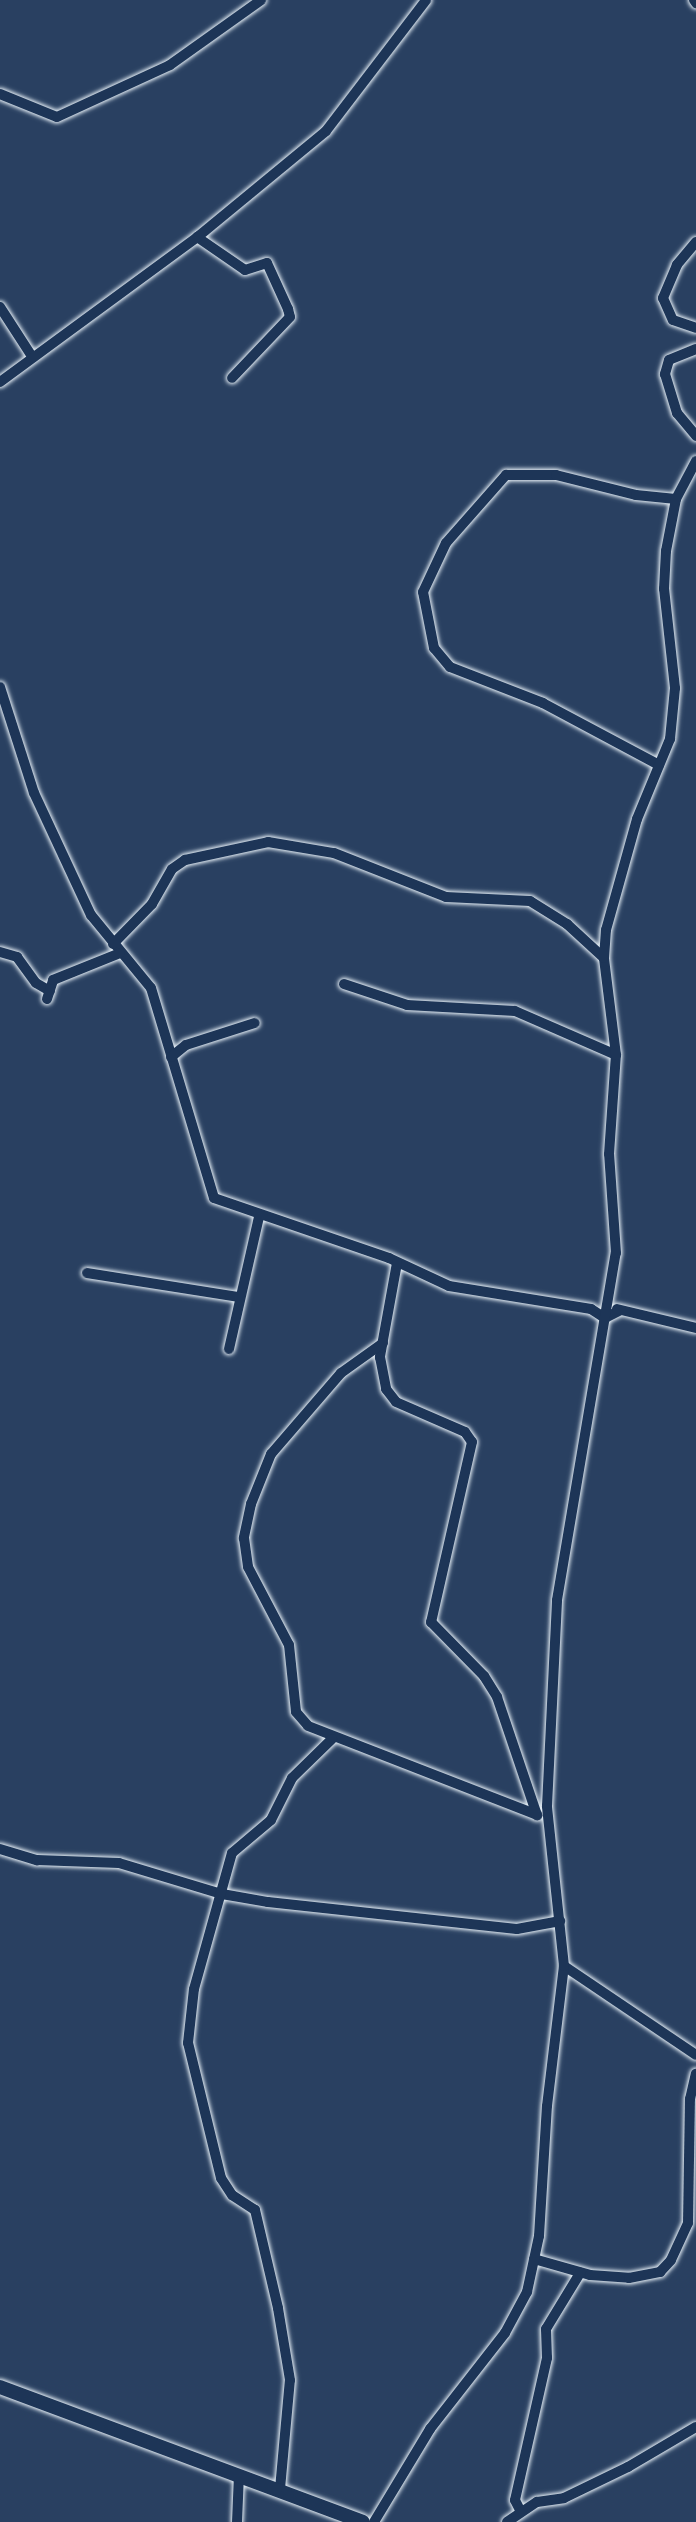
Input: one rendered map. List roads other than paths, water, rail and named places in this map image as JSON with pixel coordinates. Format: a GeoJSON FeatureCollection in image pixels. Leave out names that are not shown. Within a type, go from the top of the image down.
{"type":"FeatureCollection","features":[{"type":"Feature","properties":{"kind":"main road"},"geometry":{"type":"LineString","coordinates":[[0,2387],[128,2438],[280,2489],[363,2522]]}},
{"type":"Feature","properties":{"kind":"street"},"geometry":{"type":"LineString","coordinates":[[0,94],[57,117],[170,65],[261,0]]}},
{"type":"Feature","properties":{"kind":"street"},"geometry":{"type":"LineString","coordinates":[[0,382],[31,355],[197,237],[326,131],[426,0]]}},
{"type":"Feature","properties":{"kind":"street"},"geometry":{"type":"LineString","coordinates":[[197,237],[245,270],[267,263],[290,317],[232,378]]}},
{"type":"Feature","properties":{"kind":"street"},"geometry":{"type":"LineString","coordinates":[[696,242],[677,265],[663,298],[673,320],[696,328]]}},
{"type":"Feature","properties":{"kind":"street"},"geometry":{"type":"LineString","coordinates":[[0,307],[31,355]]}},
{"type":"Feature","properties":{"kind":"street"},"geometry":{"type":"LineString","coordinates":[[696,349],[669,360],[665,374],[677,413],[696,436]]}},
{"type":"Feature","properties":{"kind":"street"},"geometry":{"type":"LineString","coordinates":[[374,2522],[430,2429],[505,2333],[527,2292],[534,2259],[564,1966],[547,1806],[557,1600],[616,1253],[609,1154],[616,1055],[604,958],[610,908],[674,716],[674,662],[664,589],[676,499],[696,461]]}},
{"type":"Feature","properties":{"kind":"street"},"geometry":{"type":"LineString","coordinates":[[659,765],[543,703],[450,667],[434,648],[423,592],[446,543],[506,475],[556,475],[636,495],[676,499]]}},
{"type":"Feature","properties":{"kind":"street"},"geometry":{"type":"LineString","coordinates":[[0,687],[34,793],[91,915],[151,988],[210,1191],[219,1202],[397,1263],[449,1286],[591,1309],[605,1318]]}},
{"type":"Feature","properties":{"kind":"street"},"geometry":{"type":"LineString","coordinates":[[0,952],[17,957],[48,995],[53,980],[117,949],[185,860],[268,842],[334,853],[446,897],[530,901],[567,924],[604,958]]}},
{"type":"Feature","properties":{"kind":"street"},"geometry":{"type":"LineString","coordinates":[[344,984],[407,1005],[515,1011],[616,1055]]}},
{"type":"Feature","properties":{"kind":"street"},"geometry":{"type":"LineString","coordinates":[[171,1057],[186,1045],[255,1023]]}},
{"type":"Feature","properties":{"kind":"street"},"geometry":{"type":"LineString","coordinates":[[229,1349],[259,1217]]}},
{"type":"Feature","properties":{"kind":"street"},"geometry":{"type":"LineString","coordinates":[[397,1263],[380,1371],[396,1402],[465,1432],[472,1442],[455,1499],[452,1545],[429,1615],[497,1697],[537,1815],[551,1834]]}},
{"type":"Feature","properties":{"kind":"street"},"geometry":{"type":"LineString","coordinates":[[87,1273],[239,1297]]}},
{"type":"Feature","properties":{"kind":"street"},"geometry":{"type":"LineString","coordinates":[[609,1300],[619,1311],[696,1328]]}},
{"type":"Feature","properties":{"kind":"street"},"geometry":{"type":"LineString","coordinates":[[605,1318],[619,1311]]}},
{"type":"Feature","properties":{"kind":"street"},"geometry":{"type":"LineString","coordinates":[[383,1343],[341,1373],[271,1454],[251,1504],[244,1538],[248,1567],[289,1645],[296,1712],[308,1726],[332,1739],[507,1799],[537,1815]]}},
{"type":"Feature","properties":{"kind":"street"},"geometry":{"type":"LineString","coordinates":[[280,2489],[290,2380],[278,2308],[255,2210],[232,2195],[221,2178],[188,2043],[194,1989],[240,1842],[271,1820],[292,1778],[332,1739]]}},
{"type":"Feature","properties":{"kind":"street"},"geometry":{"type":"LineString","coordinates":[[0,1849],[37,1860],[119,1863],[222,1894],[517,1929],[560,1921]]}},
{"type":"Feature","properties":{"kind":"street"},"geometry":{"type":"LineString","coordinates":[[564,1966],[696,2055]]}},
{"type":"Feature","properties":{"kind":"street"},"geometry":{"type":"LineString","coordinates":[[534,2259],[580,2273],[650,2276],[671,2260],[688,2223],[690,2099],[696,2074]]}},
{"type":"Feature","properties":{"kind":"street"},"geometry":{"type":"LineString","coordinates":[[520,2510],[515,2500],[547,2358],[546,2329],[580,2273]]}},
{"type":"Feature","properties":{"kind":"street"},"geometry":{"type":"LineString","coordinates":[[507,2522],[520,2510],[592,2484],[696,2427]]}},
{"type":"Feature","properties":{"kind":"street"},"geometry":{"type":"LineString","coordinates":[[237,2522],[239,2475]]}}]}
